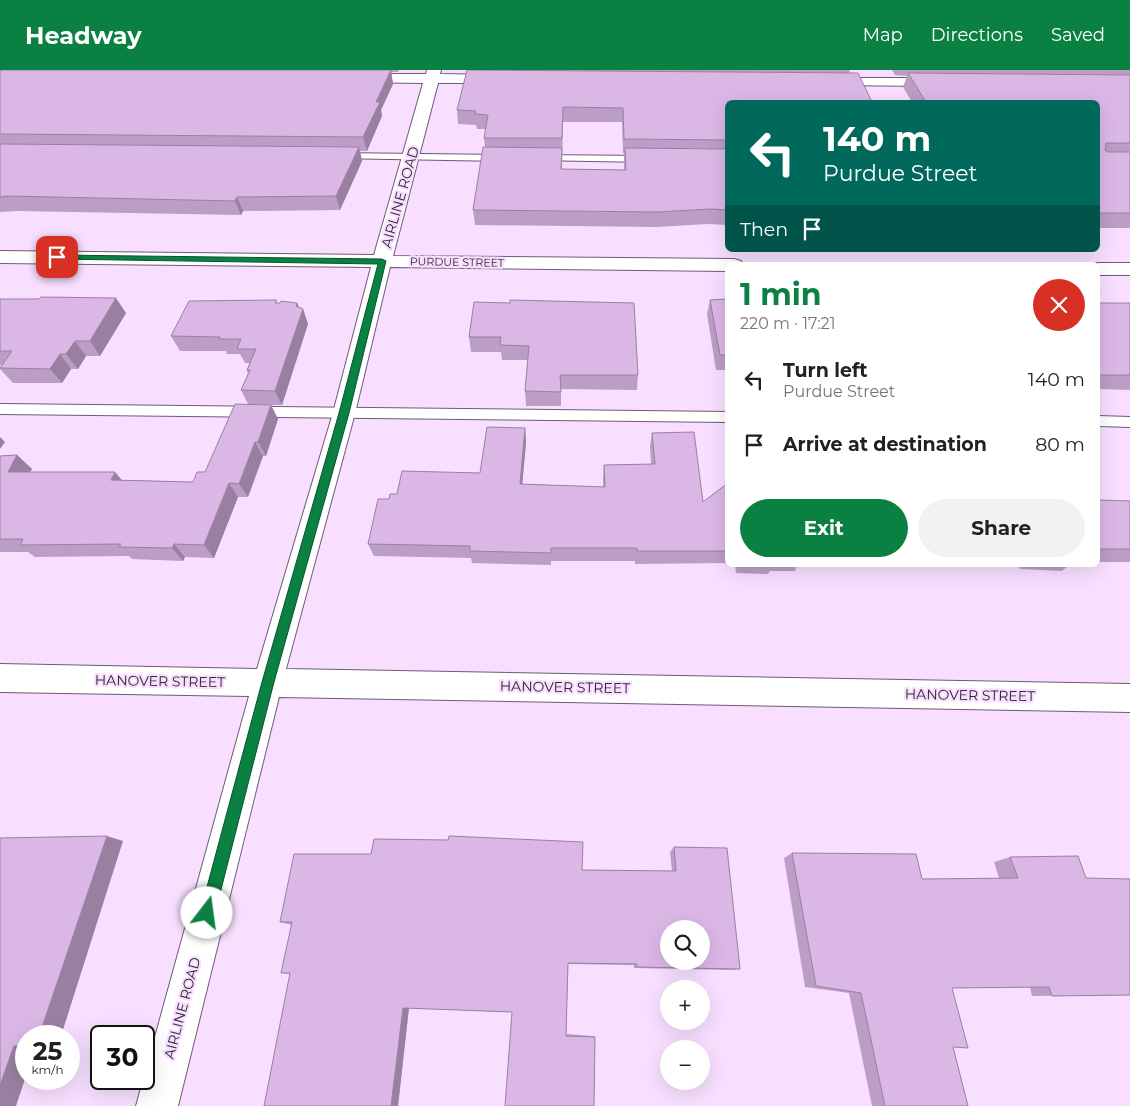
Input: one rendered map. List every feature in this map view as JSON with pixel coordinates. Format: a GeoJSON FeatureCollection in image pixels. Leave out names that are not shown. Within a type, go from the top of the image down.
{"type":"FeatureCollection","features":[{"type":"Feature","properties":{"kind":"street"},"geometry":{"type":"LineString","coordinates":[[343,78],[433,74],[511,80]]}},
{"type":"Feature","properties":{"kind":"street","name":"AIRLINE ROAD"},"geometry":{"type":"LineString","coordinates":[[157,1106],[268,682],[344,413],[382,261],[412,157],[433,74]]}},
{"type":"Feature","properties":{"kind":"street"},"geometry":{"type":"LineString","coordinates":[[811,81],[950,82]]}},
{"type":"Feature","properties":{"kind":"street","name":"PURDUE STREET"},"geometry":{"type":"LineString","coordinates":[[0,257],[725,265]]}},
{"type":"Feature","properties":{"kind":"street"},"geometry":{"type":"LineString","coordinates":[[1100,269],[1130,269]]}},
{"type":"Feature","properties":{"kind":"street","name":"HANOVER STREET"},"geometry":{"type":"LineString","coordinates":[[0,678],[1130,698]]}},
{"type":"Feature","properties":{"kind":"lane"},"geometry":{"type":"LineString","coordinates":[[323,156],[510,158]]}},
{"type":"Feature","properties":{"kind":"lane"},"geometry":{"type":"LineString","coordinates":[[530,158],[658,159]]}},
{"type":"Feature","properties":{"kind":"lane"},"geometry":{"type":"LineString","coordinates":[[0,409],[725,417]]}},
{"type":"Feature","properties":{"kind":"lane"},"geometry":{"type":"LineString","coordinates":[[1100,421],[1130,422]]}},
{"type":"Feature","properties":{"kind":"building"},"geometry":{"type":"Polygon","coordinates":[[[0,70],[391,70],[376,102],[380,102],[363,137],[0,134],[0,70]]]}},
{"type":"Feature","properties":{"kind":"building"},"geometry":{"type":"Polygon","coordinates":[[[467,70],[858,73],[871,100],[725,100],[725,140],[624,139],[623,108],[563,107],[562,138],[484,138],[488,115],[475,114],[476,111],[457,110],[467,70]]]}},
{"type":"Feature","properties":{"kind":"building"},"geometry":{"type":"Polygon","coordinates":[[[908,73],[1130,75],[1130,143],[1106,143],[1105,150],[1107,152],[1130,152],[1130,213],[1100,213],[1100,100],[925,100],[908,73]]]}},
{"type":"Feature","properties":{"kind":"building"},"geometry":{"type":"Polygon","coordinates":[[[0,144],[359,147],[336,196],[237,197],[235,201],[0,197],[0,144]]]}},
{"type":"Feature","properties":{"kind":"building"},"geometry":{"type":"Polygon","coordinates":[[[483,147],[562,148],[561,169],[626,170],[625,148],[725,149],[725,210],[657,212],[473,210],[483,147]]]}},
{"type":"Feature","properties":{"kind":"building"},"geometry":{"type":"Polygon","coordinates":[[[41,297],[116,298],[90,341],[75,341],[66,354],[60,354],[50,369],[0,368],[12,351],[0,351],[0,299],[39,299],[41,297]]]}},
{"type":"Feature","properties":{"kind":"building"},"geometry":{"type":"Polygon","coordinates":[[[725,299],[725,355],[720,355],[710,300],[725,299]]]}},
{"type":"Feature","properties":{"kind":"building"},"geometry":{"type":"Polygon","coordinates":[[[277,300],[275,303],[280,303],[281,301],[297,303],[296,306],[303,309],[275,391],[241,390],[250,370],[247,370],[256,349],[237,349],[241,339],[171,336],[189,301],[277,300]]]}},
{"type":"Feature","properties":{"kind":"building"},"geometry":{"type":"Polygon","coordinates":[[[510,300],[634,303],[638,375],[560,375],[561,392],[525,391],[529,346],[500,345],[501,337],[469,337],[474,302],[510,303],[510,300]]]}},
{"type":"Feature","properties":{"kind":"building"},"geometry":{"type":"Polygon","coordinates":[[[1100,303],[1130,303],[1130,375],[1100,375],[1100,303]]]}},
{"type":"Feature","properties":{"kind":"building"},"geometry":{"type":"Polygon","coordinates":[[[235,404],[271,405],[258,442],[255,442],[239,484],[229,483],[204,545],[174,544],[172,548],[119,547],[121,544],[20,545],[23,539],[0,539],[0,456],[17,455],[8,472],[115,472],[111,480],[193,482],[197,472],[205,472],[235,404]]]}},
{"type":"Feature","properties":{"kind":"building"},"geometry":{"type":"Polygon","coordinates":[[[487,427],[525,428],[520,484],[605,487],[604,465],[655,464],[652,433],[694,432],[703,502],[725,485],[725,551],[637,551],[637,548],[551,548],[551,553],[470,551],[470,546],[368,544],[378,499],[389,499],[390,494],[397,494],[402,471],[480,473],[487,427]]]}},
{"type":"Feature","properties":{"kind":"building"},"geometry":{"type":"Polygon","coordinates":[[[1100,500],[1130,501],[1130,549],[1100,549],[1100,500]]]}},
{"type":"Feature","properties":{"kind":"building"},"geometry":{"type":"Polygon","coordinates":[[[107,836],[43,1025],[15,1025],[15,1046],[0,1085],[0,838],[107,836]]]}},
{"type":"Feature","properties":{"kind":"building"},"geometry":{"type":"Polygon","coordinates":[[[449,836],[583,842],[582,870],[676,871],[674,847],[727,848],[740,969],[710,968],[710,920],[660,920],[660,967],[637,967],[637,964],[568,963],[566,1036],[595,1037],[594,1106],[505,1106],[512,1012],[403,1008],[391,1106],[264,1106],[290,973],[281,973],[292,922],[280,922],[294,854],[371,854],[374,839],[448,840],[449,836]]]}},
{"type":"Feature","properties":{"kind":"building"},"geometry":{"type":"Polygon","coordinates":[[[792,853],[916,854],[922,879],[1018,878],[1010,857],[1078,856],[1086,878],[1130,879],[1130,995],[1052,996],[1049,987],[952,988],[968,1048],[953,1047],[968,1106],[885,1106],[861,993],[816,986],[792,853]]]}},
{"type":"Feature","properties":{"kind":"route"},"geometry":{"type":"LineString","coordinates":[[57,257],[382,261],[344,413],[268,682],[207,913]]}}]}
